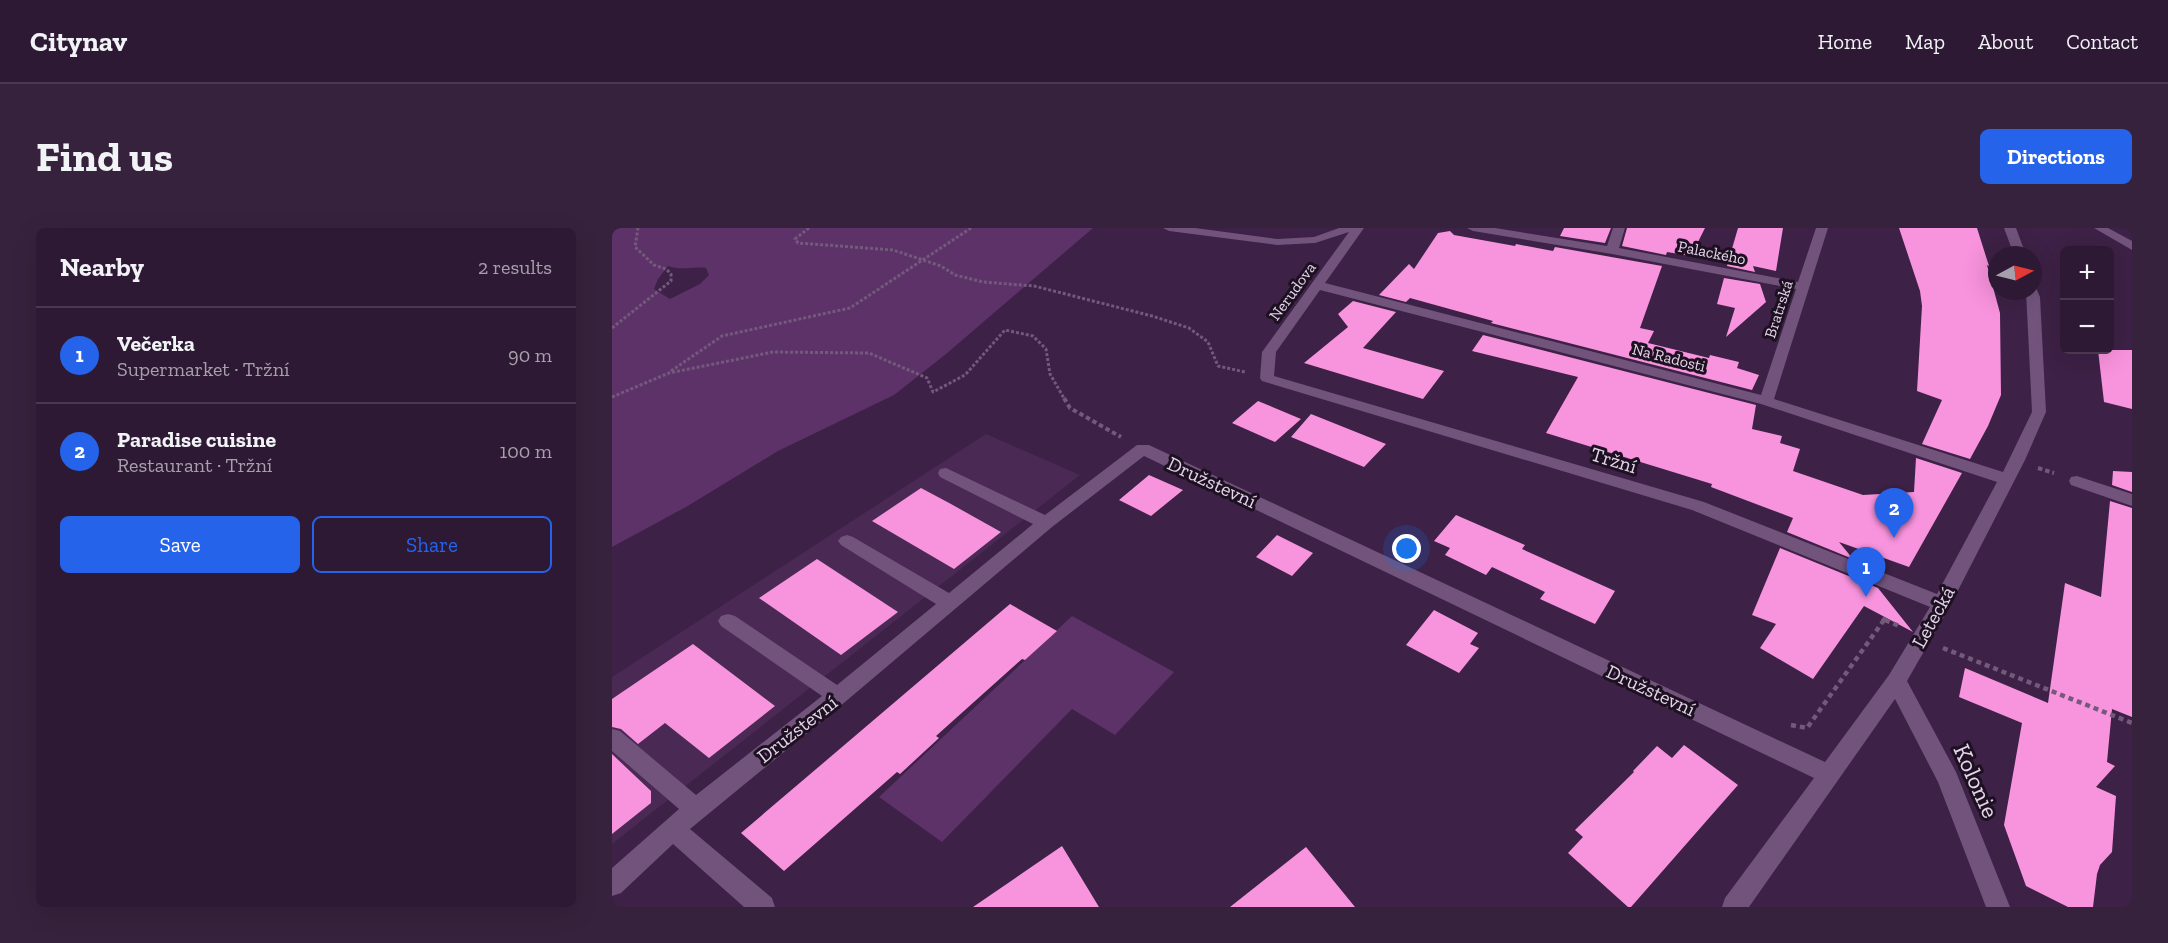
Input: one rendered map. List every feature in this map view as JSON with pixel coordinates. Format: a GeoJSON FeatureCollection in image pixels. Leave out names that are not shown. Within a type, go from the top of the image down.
{"type":"FeatureCollection","features":[{"type":"Feature","properties":{"kind":"street"},"geometry":{"type":"LineString","coordinates":[[1169,228],[1277,242],[1315,240],[1350,228]]}},
{"type":"Feature","properties":{"kind":"street","name":"Nerudova"},"geometry":{"type":"LineString","coordinates":[[1267,378],[1269,352],[1358,228]]}},
{"type":"Feature","properties":{"kind":"street","name":"Palackého"},"geometry":{"type":"LineString","coordinates":[[1473,228],[1612,250],[1802,286]]}},
{"type":"Feature","properties":{"kind":"street"},"geometry":{"type":"LineString","coordinates":[[1612,250],[1619,228]]}},
{"type":"Feature","properties":{"kind":"street","name":"Bratrská"},"geometry":{"type":"LineString","coordinates":[[1766,400],[1822,228]]}},
{"type":"Feature","properties":{"kind":"street"},"geometry":{"type":"LineString","coordinates":[[2010,228],[2017,246]]}},
{"type":"Feature","properties":{"kind":"street"},"geometry":{"type":"LineString","coordinates":[[2100,228],[2132,246]]}},
{"type":"Feature","properties":{"kind":"street","name":"Na Radosti"},"geometry":{"type":"LineString","coordinates":[[1317,285],[1766,400],[2007,479]]}},
{"type":"Feature","properties":{"kind":"street","name":"Letecká"},"geometry":{"type":"LineString","coordinates":[[1734,907],[1896,681],[1923,639],[2007,479],[2039,412],[2034,300]]}},
{"type":"Feature","properties":{"kind":"street","name":"Tržní"},"geometry":{"type":"LineString","coordinates":[[1267,378],[1698,506],[1942,604]]}},
{"type":"Feature","properties":{"kind":"street","name":"Družstevní"},"geometry":{"type":"LineString","coordinates":[[612,884],[696,809],[838,696],[1046,523],[1143,448],[1828,774]]}},
{"type":"Feature","properties":{"kind":"street"},"geometry":{"type":"LineString","coordinates":[[946,473],[1046,523]]}},
{"type":"Feature","properties":{"kind":"street"},"geometry":{"type":"LineString","coordinates":[[2077,481],[2132,500]]}},
{"type":"Feature","properties":{"kind":"street"},"geometry":{"type":"LineString","coordinates":[[847,542],[950,603]]}},
{"type":"Feature","properties":{"kind":"street"},"geometry":{"type":"LineString","coordinates":[[728,621],[838,696]]}},
{"type":"Feature","properties":{"kind":"street","name":"Kolonie"},"geometry":{"type":"LineString","coordinates":[[1896,681],[1948,779],[1998,907]]}},
{"type":"Feature","properties":{"kind":"street"},"geometry":{"type":"LineString","coordinates":[[612,738],[696,809]]}},
{"type":"Feature","properties":{"kind":"street"},"geometry":{"type":"LineString","coordinates":[[673,829],[763,907]]}},
{"type":"Feature","properties":{"kind":"path"},"geometry":{"type":"LineString","coordinates":[[612,328],[671,281],[671,274],[654,265],[635,247],[638,228]]}},
{"type":"Feature","properties":{"kind":"path"},"geometry":{"type":"LineString","coordinates":[[809,228],[795,239],[798,243],[893,250],[924,259],[955,275],[983,282],[1034,286],[1152,316],[1189,328],[1208,342],[1218,366]]}},
{"type":"Feature","properties":{"kind":"path"},"geometry":{"type":"LineString","coordinates":[[669,373],[722,336],[850,308],[971,228]]}},
{"type":"Feature","properties":{"kind":"path"},"geometry":{"type":"LineString","coordinates":[[612,397],[669,373],[773,352],[869,353],[927,378],[933,392],[948,387],[976,365],[1005,330],[1033,336],[1046,349],[1050,374],[1070,408],[1143,448]]}},
{"type":"Feature","properties":{"kind":"path"},"geometry":{"type":"LineString","coordinates":[[1789,724],[1807,728],[1884,619],[1923,639],[2132,723]]}},
{"type":"Feature","properties":{"kind":"shaded area"},"geometry":{"type":"Polygon","coordinates":[[[612,228],[1093,228],[946,354],[894,395],[778,451],[686,507],[612,547],[612,228]],[[668,266],[654,289],[670,299],[700,284],[709,275],[706,268],[668,266]]]}},
{"type":"Feature","properties":{"kind":"shaded area"},"geometry":{"type":"Polygon","coordinates":[[[986,434],[1080,475],[612,844],[612,677],[986,434]]]}},
{"type":"Feature","properties":{"kind":"shaded area"},"geometry":{"type":"Polygon","coordinates":[[[1072,616],[1174,672],[1115,735],[1072,709],[942,842],[879,797],[1072,616]]]}},
{"type":"Feature","properties":{"kind":"building"},"geometry":{"type":"Polygon","coordinates":[[[1564,228],[1611,228],[1605,243],[1560,236],[1564,228]]]}},
{"type":"Feature","properties":{"kind":"building"},"geometry":{"type":"Polygon","coordinates":[[[1627,228],[1705,228],[1691,256],[1667,252],[1666,255],[1622,246],[1627,228]]]}},
{"type":"Feature","properties":{"kind":"building"},"geometry":{"type":"Polygon","coordinates":[[[1738,228],[1783,228],[1776,271],[1753,266],[1755,272],[1727,266],[1738,228]]]}},
{"type":"Feature","properties":{"kind":"building"},"geometry":{"type":"Polygon","coordinates":[[[1899,228],[1977,228],[1988,263],[1988,300],[1996,300],[2000,313],[2001,395],[1988,426],[1970,459],[1922,444],[1942,400],[1917,391],[1922,306],[1920,291],[1899,228]]]}},
{"type":"Feature","properties":{"kind":"building"},"geometry":{"type":"Polygon","coordinates":[[[1450,231],[1454,235],[1515,246],[1516,244],[1553,251],[1555,247],[1662,266],[1640,328],[1654,331],[1648,343],[1709,358],[1710,355],[1739,362],[1737,368],[1759,375],[1752,390],[1491,323],[1493,321],[1410,298],[1406,302],[1379,295],[1409,264],[1414,269],[1438,233],[1450,231]]]}},
{"type":"Feature","properties":{"kind":"building"},"geometry":{"type":"Polygon","coordinates":[[[1724,278],[1760,284],[1766,302],[1726,337],[1735,308],[1717,304],[1724,278]]]}},
{"type":"Feature","properties":{"kind":"building"},"geometry":{"type":"Polygon","coordinates":[[[1353,301],[1396,312],[1363,348],[1444,371],[1423,399],[1304,363],[1348,327],[1338,314],[1353,301]]]}},
{"type":"Feature","properties":{"kind":"building"},"geometry":{"type":"Polygon","coordinates":[[[1483,335],[1756,405],[1752,429],[1782,436],[1780,443],[1800,449],[1793,471],[1863,495],[1914,492],[1916,458],[1962,473],[1909,567],[1839,542],[1853,559],[1787,532],[1793,518],[1711,487],[1712,484],[1546,433],[1578,377],[1472,351],[1483,335]]]}},
{"type":"Feature","properties":{"kind":"building"},"geometry":{"type":"Polygon","coordinates":[[[2114,350],[2132,350],[2132,409],[2104,402],[2098,354],[2114,354],[2114,350]]]}},
{"type":"Feature","properties":{"kind":"building"},"geometry":{"type":"Polygon","coordinates":[[[1258,401],[1301,419],[1275,442],[1232,423],[1258,401]]]}},
{"type":"Feature","properties":{"kind":"building"},"geometry":{"type":"Polygon","coordinates":[[[1311,414],[1386,444],[1364,467],[1291,437],[1311,414]]]}},
{"type":"Feature","properties":{"kind":"building"},"geometry":{"type":"Polygon","coordinates":[[[2113,471],[2132,472],[2132,492],[2112,485],[2113,471]]]}},
{"type":"Feature","properties":{"kind":"building"},"geometry":{"type":"Polygon","coordinates":[[[1149,475],[1183,490],[1151,516],[1119,500],[1149,475]]]}},
{"type":"Feature","properties":{"kind":"building"},"geometry":{"type":"Polygon","coordinates":[[[921,488],[1001,532],[954,569],[872,521],[921,488]]]}},
{"type":"Feature","properties":{"kind":"building"},"geometry":{"type":"Polygon","coordinates":[[[2110,501],[2132,508],[2132,717],[2112,709],[2107,762],[2115,766],[2096,787],[2116,796],[2112,852],[2100,865],[2093,907],[2068,907],[2026,886],[2004,825],[2022,723],[1959,697],[1965,668],[2048,703],[2065,583],[2101,597],[2110,501]]]}},
{"type":"Feature","properties":{"kind":"building"},"geometry":{"type":"Polygon","coordinates":[[[1456,515],[1525,545],[1522,549],[1615,591],[1595,624],[1540,599],[1545,592],[1492,567],[1486,575],[1445,555],[1450,548],[1434,541],[1456,515]]]}},
{"type":"Feature","properties":{"kind":"building"},"geometry":{"type":"Polygon","coordinates":[[[1277,535],[1313,553],[1292,576],[1256,557],[1277,535]]]}},
{"type":"Feature","properties":{"kind":"building"},"geometry":{"type":"Polygon","coordinates":[[[1780,548],[1878,588],[1913,632],[1864,606],[1813,679],[1760,648],[1776,624],[1752,615],[1780,548]]]}},
{"type":"Feature","properties":{"kind":"building"},"geometry":{"type":"Polygon","coordinates":[[[817,559],[898,612],[841,655],[759,598],[817,559]]]}},
{"type":"Feature","properties":{"kind":"building"},"geometry":{"type":"Polygon","coordinates":[[[1010,604],[1057,631],[936,736],[939,738],[900,774],[897,772],[784,871],[741,833],[1010,604]]]}},
{"type":"Feature","properties":{"kind":"building"},"geometry":{"type":"Polygon","coordinates":[[[1434,610],[1478,633],[1470,644],[1479,648],[1459,673],[1406,645],[1434,610]]]}},
{"type":"Feature","properties":{"kind":"building"},"geometry":{"type":"Polygon","coordinates":[[[693,644],[775,706],[709,758],[665,723],[638,744],[621,729],[612,727],[612,699],[693,644]]]}},
{"type":"Feature","properties":{"kind":"building"},"geometry":{"type":"Polygon","coordinates":[[[1684,745],[1738,785],[1631,907],[1628,907],[1568,853],[1583,837],[1575,830],[1657,746],[1672,758],[1684,745]]]}},
{"type":"Feature","properties":{"kind":"building"},"geometry":{"type":"Polygon","coordinates":[[[612,754],[651,791],[651,803],[612,834],[612,754]]]}},
{"type":"Feature","properties":{"kind":"building"},"geometry":{"type":"Polygon","coordinates":[[[1062,846],[1099,907],[973,907],[1062,846]]]}},
{"type":"Feature","properties":{"kind":"building"},"geometry":{"type":"Polygon","coordinates":[[[1306,847],[1355,907],[1230,907],[1306,847]]]}},
{"type":"Feature","properties":{"kind":"place","name":"Paradise cuisine"},"geometry":{"type":"Point","coordinates":[1894,538]}},
{"type":"Feature","properties":{"kind":"place","name":"Večerka"},"geometry":{"type":"Point","coordinates":[1866,597]}}]}
